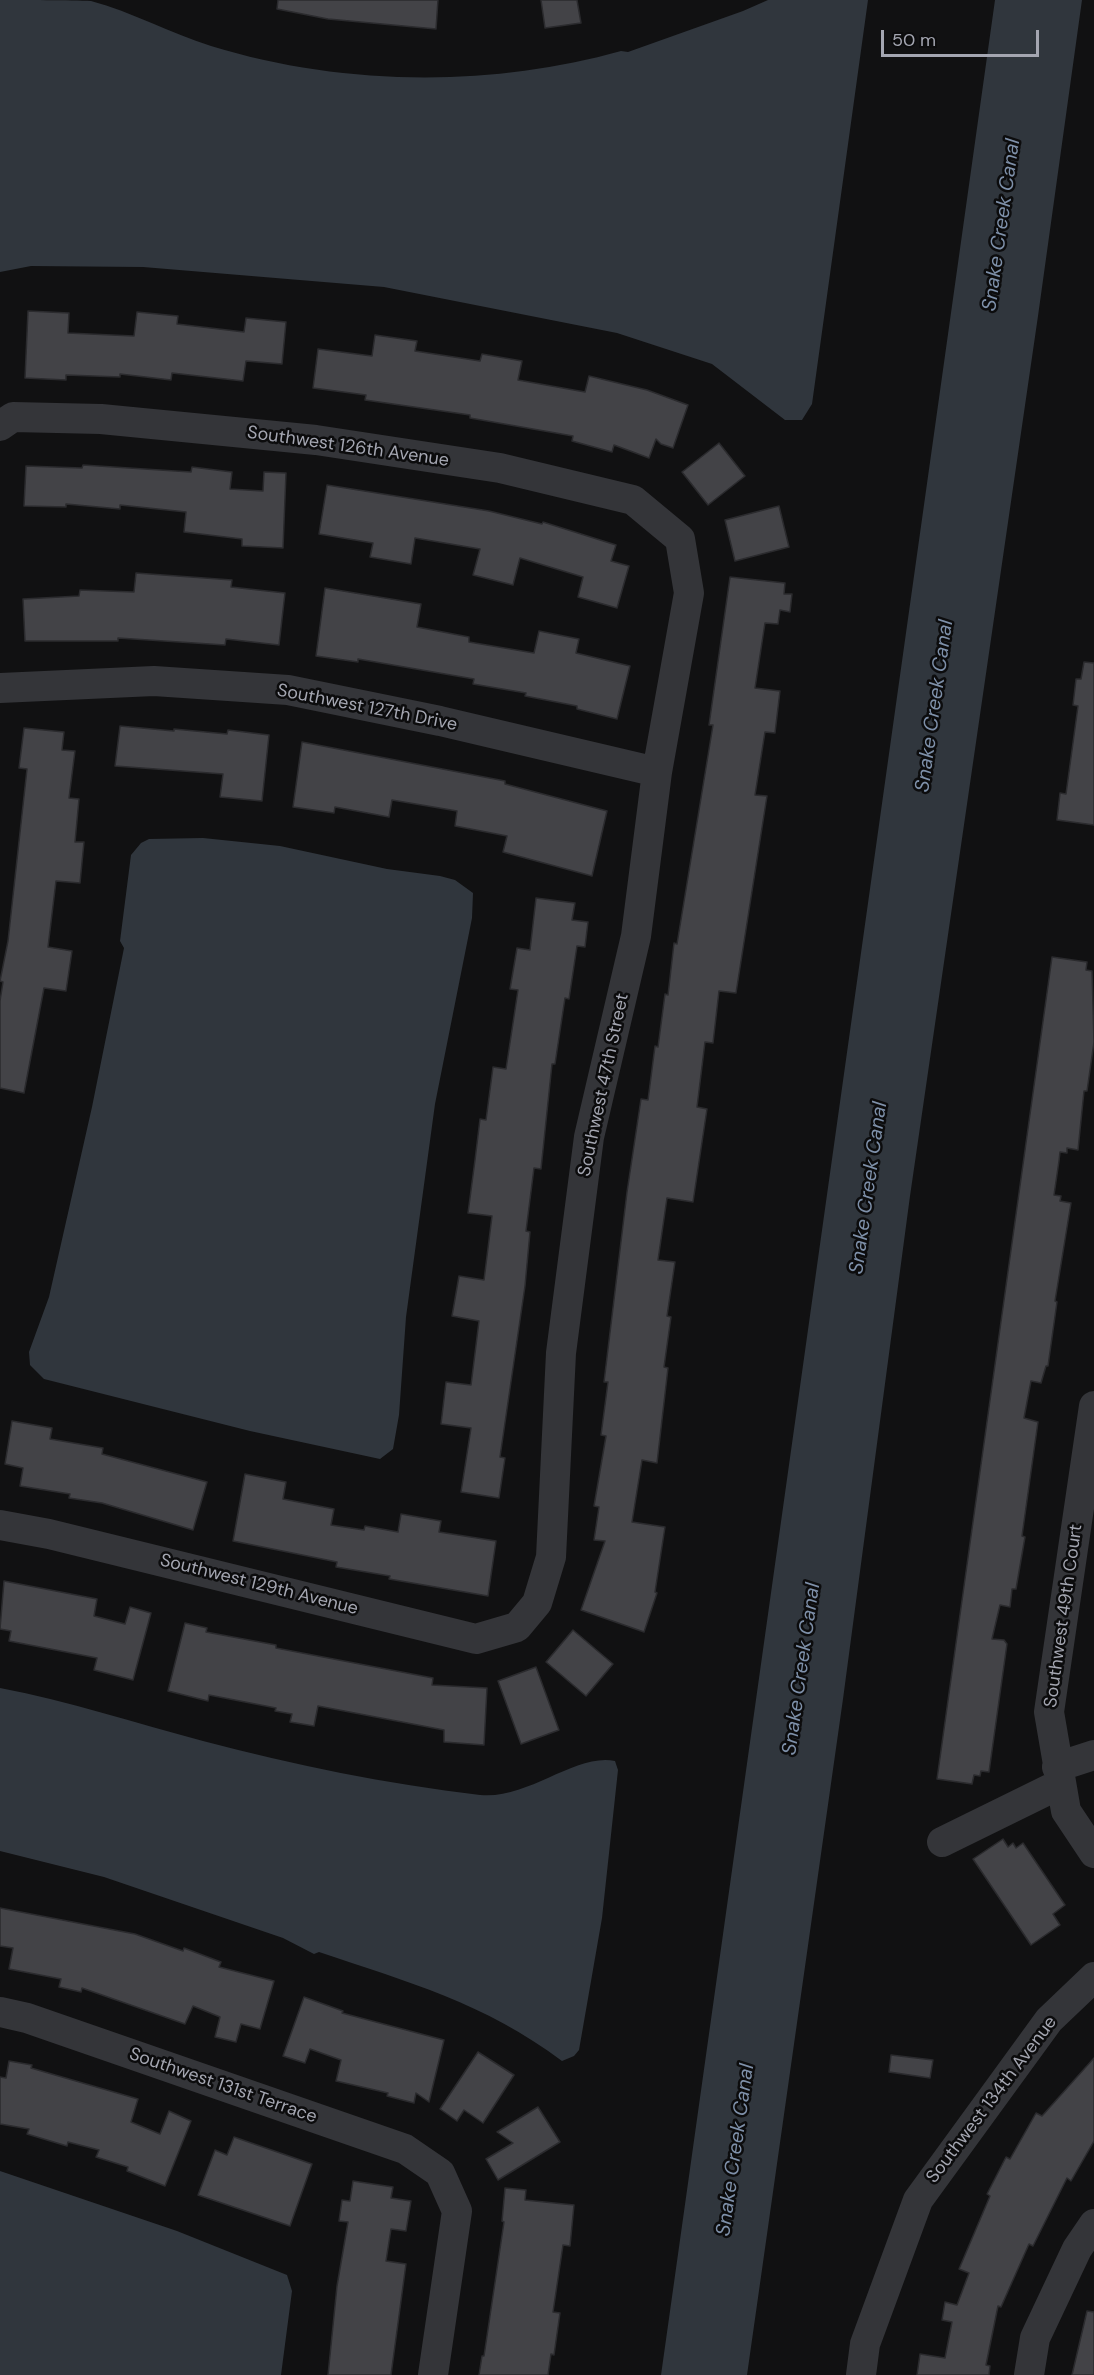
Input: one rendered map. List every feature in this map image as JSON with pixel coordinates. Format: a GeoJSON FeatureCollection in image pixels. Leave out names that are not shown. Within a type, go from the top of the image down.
{"type":"FeatureCollection","features":[{"type":"Feature","properties":{"kind":"street","name":"Southwest 126th Avenue"},"geometry":{"type":"LineString","coordinates":[[0,426],[13,417],[101,419],[316,440],[500,468],[633,500],[680,539]]}},
{"type":"Feature","properties":{"kind":"street","name":"Southwest 47th Street"},"geometry":{"type":"LineString","coordinates":[[517,1627],[537,1603],[551,1557],[561,1353],[589,1137],[636,936],[657,772],[689,593],[680,539]]}},
{"type":"Feature","properties":{"kind":"street","name":"Southwest 127th Drive"},"geometry":{"type":"LineString","coordinates":[[0,688],[154,681],[288,690],[440,721],[657,772]]}},
{"type":"Feature","properties":{"kind":"street","name":"Southwest 49th Court"},"geometry":{"type":"LineString","coordinates":[[1094,1406],[1049,1712],[1066,1810],[1094,1853]]}},
{"type":"Feature","properties":{"kind":"street","name":"Southwest 129th Avenue"},"geometry":{"type":"LineString","coordinates":[[0,1525],[61,1537],[476,1639],[517,1627]]}},
{"type":"Feature","properties":{"kind":"street"},"geometry":{"type":"LineString","coordinates":[[942,1842],[1094,1755]]}},
{"type":"Feature","properties":{"kind":"street","name":"Southwest 134th Avenue"},"geometry":{"type":"LineString","coordinates":[[861,2375],[865,2344],[918,2200],[1049,2020],[1094,1977]]}},
{"type":"Feature","properties":{"kind":"street","name":"Southwest 131st Terrace"},"geometry":{"type":"LineString","coordinates":[[0,2012],[27,2018],[405,2149],[440,2173],[457,2211],[433,2375]]}},
{"type":"Feature","properties":{"kind":"street"},"geometry":{"type":"LineString","coordinates":[[1029,2375],[1035,2338],[1077,2249],[1094,2224]]}},
{"type":"Feature","properties":{"kind":"water"},"geometry":{"type":"Polygon","coordinates":[[[0,0],[91,1],[196,41],[261,59],[311,69],[363,75],[416,77],[468,76],[520,71],[571,63],[621,51],[628,52],[768,0],[868,0],[812,404],[802,420],[785,420],[712,364],[617,333],[384,287],[143,267],[31,266],[0,272],[0,0]]]}},
{"type":"Feature","properties":{"kind":"water","name":"Snake Creek Canal"},"geometry":{"type":"Polygon","coordinates":[[[995,0],[1082,0],[910,1196],[843,1699],[747,2375],[661,2375],[995,0]]]}},
{"type":"Feature","properties":{"kind":"water"},"geometry":{"type":"Polygon","coordinates":[[[203,838],[280,846],[387,869],[440,876],[455,880],[473,893],[472,918],[435,1104],[406,1317],[399,1415],[393,1449],[380,1459],[250,1431],[44,1379],[30,1365],[29,1352],[49,1297],[92,1107],[124,948],[120,941],[131,855],[141,843],[149,839],[203,838]]]}},
{"type":"Feature","properties":{"kind":"water"},"geometry":{"type":"Polygon","coordinates":[[[0,1688],[51,1699],[203,1741],[306,1766],[480,1795],[498,1795],[516,1791],[584,1764],[600,1760],[615,1761],[618,1770],[602,1918],[579,2050],[574,2056],[562,2061],[504,2024],[415,1984],[319,1952],[314,1954],[283,1938],[104,1877],[0,1851],[0,1688]]]}},
{"type":"Feature","properties":{"kind":"water"},"geometry":{"type":"Polygon","coordinates":[[[0,2171],[177,2231],[287,2275],[292,2291],[281,2375],[0,2375],[0,2171]]]}},
{"type":"Feature","properties":{"kind":"building"},"geometry":{"type":"Polygon","coordinates":[[[278,0],[438,0],[436,29],[328,19],[277,9],[278,0]]]}},
{"type":"Feature","properties":{"kind":"building"},"geometry":{"type":"Polygon","coordinates":[[[541,0],[577,0],[581,23],[545,28],[541,0]]]}},
{"type":"Feature","properties":{"kind":"building"},"geometry":{"type":"Polygon","coordinates":[[[28,311],[69,313],[68,333],[134,336],[137,312],[178,316],[177,324],[244,332],[246,318],[286,322],[282,364],[246,361],[243,381],[172,373],[171,380],[120,374],[120,377],[66,375],[66,380],[25,378],[28,311]]]}},
{"type":"Feature","properties":{"kind":"building"},"geometry":{"type":"Polygon","coordinates":[[[375,335],[417,341],[415,351],[480,361],[482,354],[522,361],[518,380],[585,392],[589,376],[647,390],[688,405],[673,448],[661,444],[656,439],[649,458],[614,445],[612,452],[572,441],[573,436],[470,418],[470,415],[365,400],[366,395],[313,388],[318,349],[372,356],[375,335]]]}},
{"type":"Feature","properties":{"kind":"building"},"geometry":{"type":"Polygon","coordinates":[[[719,443],[745,476],[708,505],[682,472],[719,443]]]}},
{"type":"Feature","properties":{"kind":"building"},"geometry":{"type":"Polygon","coordinates":[[[83,465],[191,472],[192,467],[232,472],[230,489],[263,491],[264,472],[286,473],[283,548],[242,546],[242,539],[184,532],[186,512],[120,505],[120,509],[66,504],[66,507],[24,506],[26,466],[82,468],[83,465]]]}},
{"type":"Feature","properties":{"kind":"building"},"geometry":{"type":"Polygon","coordinates":[[[327,485],[489,511],[542,524],[543,522],[616,545],[611,561],[629,566],[617,608],[578,597],[583,577],[520,558],[513,585],[473,575],[480,549],[415,538],[411,564],[370,557],[373,543],[319,534],[327,485]]]}},
{"type":"Feature","properties":{"kind":"building"},"geometry":{"type":"Polygon","coordinates":[[[779,506],[789,547],[735,561],[725,520],[779,506]]]}},
{"type":"Feature","properties":{"kind":"building"},"geometry":{"type":"Polygon","coordinates":[[[136,573],[232,580],[231,587],[285,593],[279,645],[226,639],[225,645],[118,638],[118,641],[25,641],[23,599],[79,596],[80,590],[134,592],[136,573]]]}},
{"type":"Feature","properties":{"kind":"building"},"geometry":{"type":"Polygon","coordinates":[[[730,577],[785,583],[784,594],[792,594],[790,612],[780,610],[778,624],[765,623],[755,688],[780,691],[775,733],[765,732],[755,795],[767,796],[736,993],[719,991],[713,1043],[705,1042],[697,1107],[707,1109],[693,1202],[667,1198],[658,1260],[675,1262],[667,1316],[671,1317],[664,1367],[668,1368],[657,1463],[642,1460],[632,1522],[665,1527],[655,1592],[657,1593],[644,1632],[581,1610],[605,1541],[594,1540],[599,1507],[594,1506],[606,1436],[601,1435],[608,1382],[604,1382],[627,1192],[641,1099],[648,1100],[655,1046],[658,1047],[665,994],[668,995],[674,943],[677,944],[713,725],[709,725],[730,577]]]}},
{"type":"Feature","properties":{"kind":"building"},"geometry":{"type":"Polygon","coordinates":[[[325,588],[421,604],[417,627],[469,637],[469,642],[534,653],[539,631],[579,639],[576,653],[630,666],[617,719],[577,709],[577,706],[525,696],[526,693],[473,684],[474,679],[358,659],[358,662],[316,656],[325,588]]]}},
{"type":"Feature","properties":{"kind":"building"},"geometry":{"type":"Polygon","coordinates":[[[1084,662],[1094,663],[1094,825],[1057,820],[1060,793],[1066,794],[1078,706],[1073,705],[1076,679],[1081,679],[1084,662]]]}},
{"type":"Feature","properties":{"kind":"building"},"geometry":{"type":"Polygon","coordinates":[[[120,726],[227,734],[228,730],[269,735],[262,801],[220,797],[223,774],[115,766],[120,726]]]}},
{"type":"Feature","properties":{"kind":"building"},"geometry":{"type":"Polygon","coordinates":[[[24,728],[64,732],[62,750],[75,751],[69,798],[79,799],[75,842],[84,842],[80,883],[56,881],[48,947],[72,951],[66,991],[44,988],[24,1093],[0,1088],[0,1001],[3,982],[0,981],[8,941],[27,769],[19,768],[24,728]]]}},
{"type":"Feature","properties":{"kind":"building"},"geometry":{"type":"Polygon","coordinates":[[[302,742],[505,781],[505,784],[607,811],[592,876],[503,852],[507,836],[455,826],[457,811],[392,800],[389,817],[335,807],[334,813],[293,807],[302,742]]]}},
{"type":"Feature","properties":{"kind":"building"},"geometry":{"type":"Polygon","coordinates":[[[536,898],[575,903],[572,920],[588,922],[585,947],[577,946],[569,999],[565,998],[555,1064],[552,1064],[541,1169],[534,1168],[526,1231],[530,1232],[525,1286],[500,1457],[505,1458],[499,1498],[461,1492],[471,1428],[441,1424],[446,1382],[471,1385],[479,1321],[452,1316],[459,1276],[484,1280],[492,1216],[468,1213],[480,1119],[486,1120],[493,1067],[506,1069],[518,990],[510,989],[517,948],[530,950],[536,898]]]}},
{"type":"Feature","properties":{"kind":"building"},"geometry":{"type":"Polygon","coordinates":[[[1052,957],[1087,962],[1086,970],[1092,971],[1094,1042],[1087,1091],[1084,1091],[1078,1150],[1067,1148],[1067,1153],[1060,1152],[1054,1195],[1061,1196],[1060,1201],[1071,1203],[1055,1301],[1057,1302],[1048,1366],[1046,1366],[1041,1383],[1031,1381],[1024,1418],[1038,1422],[1022,1536],[1025,1537],[1016,1589],[1012,1589],[1010,1607],[1000,1605],[992,1639],[1004,1640],[1007,1644],[989,1772],[981,1771],[980,1776],[974,1775],[972,1784],[937,1779],[1052,957]]]}},
{"type":"Feature","properties":{"kind":"building"},"geometry":{"type":"Polygon","coordinates":[[[12,1421],[52,1428],[50,1439],[103,1448],[102,1454],[207,1482],[193,1530],[102,1503],[69,1498],[70,1494],[20,1486],[23,1468],[5,1464],[12,1421]]]}},
{"type":"Feature","properties":{"kind":"building"},"geometry":{"type":"Polygon","coordinates":[[[245,1474],[286,1482],[283,1499],[334,1509],[331,1525],[364,1530],[365,1526],[398,1532],[401,1514],[441,1521],[439,1532],[496,1541],[488,1596],[389,1579],[390,1576],[336,1567],[337,1562],[233,1541],[245,1474]]]}},
{"type":"Feature","properties":{"kind":"building"},"geometry":{"type":"Polygon","coordinates":[[[4,1581],[97,1599],[94,1616],[125,1624],[130,1607],[151,1613],[133,1680],[94,1670],[97,1658],[9,1641],[11,1631],[0,1629],[4,1581]]]}},
{"type":"Feature","properties":{"kind":"building"},"geometry":{"type":"Polygon","coordinates":[[[185,1623],[207,1628],[206,1632],[276,1645],[276,1648],[433,1678],[432,1685],[487,1688],[484,1745],[444,1742],[444,1730],[318,1706],[314,1726],[290,1722],[292,1714],[275,1711],[276,1708],[209,1695],[208,1701],[168,1691],[185,1623]]]}},
{"type":"Feature","properties":{"kind":"building"},"geometry":{"type":"Polygon","coordinates":[[[573,1630],[613,1664],[586,1696],[546,1662],[573,1630]]]}},
{"type":"Feature","properties":{"kind":"building"},"geometry":{"type":"Polygon","coordinates":[[[536,1667],[559,1730],[521,1744],[498,1681],[536,1667]]]}},
{"type":"Feature","properties":{"kind":"building"},"geometry":{"type":"Polygon","coordinates":[[[1003,1839],[1008,1847],[1013,1843],[1016,1848],[1023,1843],[1065,1905],[1053,1914],[1060,1925],[1031,1945],[973,1859],[1003,1839]]]}},
{"type":"Feature","properties":{"kind":"building"},"geometry":{"type":"Polygon","coordinates":[[[0,1908],[135,1934],[183,1951],[184,1948],[221,1962],[219,1967],[274,1981],[260,2029],[241,2024],[236,2042],[215,2037],[220,2017],[193,2006],[185,2024],[82,1988],[81,1992],[59,1987],[61,1979],[9,1969],[13,1948],[0,1946],[0,1908]]]}},
{"type":"Feature","properties":{"kind":"building"},"geometry":{"type":"Polygon","coordinates":[[[304,1997],[343,2011],[342,2013],[444,2040],[429,2102],[416,2093],[414,2103],[387,2096],[388,2093],[336,2081],[341,2060],[310,2049],[305,2063],[283,2056],[304,1997]]]}},
{"type":"Feature","properties":{"kind":"building"},"geometry":{"type":"Polygon","coordinates":[[[478,2052],[514,2075],[483,2123],[464,2110],[457,2121],[440,2109],[478,2052]]]}},
{"type":"Feature","properties":{"kind":"building"},"geometry":{"type":"Polygon","coordinates":[[[891,2055],[933,2060],[930,2078],[889,2072],[891,2055]]]}},
{"type":"Feature","properties":{"kind":"building"},"geometry":{"type":"Polygon","coordinates":[[[1094,2058],[1094,2141],[1071,2181],[1067,2178],[1033,2246],[1029,2244],[1001,2307],[998,2306],[986,2365],[990,2366],[989,2375],[917,2375],[920,2354],[945,2358],[952,2322],[942,2320],[945,2302],[957,2305],[969,2273],[959,2269],[990,2196],[987,2194],[1006,2157],[1010,2159],[1036,2113],[1042,2116],[1094,2058]]]}},
{"type":"Feature","properties":{"kind":"building"},"geometry":{"type":"Polygon","coordinates":[[[9,2061],[32,2065],[31,2068],[138,2099],[131,2122],[160,2134],[169,2111],[191,2121],[165,2186],[127,2171],[128,2167],[96,2157],[99,2150],[68,2142],[67,2146],[27,2134],[29,2129],[0,2124],[0,2077],[6,2078],[9,2061]]]}},
{"type":"Feature","properties":{"kind":"building"},"geometry":{"type":"Polygon","coordinates":[[[538,2107],[560,2142],[498,2180],[486,2159],[513,2143],[497,2132],[538,2107]]]}},
{"type":"Feature","properties":{"kind":"building"},"geometry":{"type":"Polygon","coordinates":[[[234,2137],[312,2164],[290,2226],[198,2195],[215,2150],[227,2155],[234,2137]]]}},
{"type":"Feature","properties":{"kind":"building"},"geometry":{"type":"Polygon","coordinates":[[[353,2181],[393,2187],[391,2198],[411,2201],[406,2231],[391,2229],[386,2261],[406,2264],[391,2375],[328,2375],[337,2286],[348,2222],[339,2221],[342,2200],[350,2201],[353,2181]]]}},
{"type":"Feature","properties":{"kind":"building"},"geometry":{"type":"Polygon","coordinates":[[[505,2188],[526,2190],[525,2200],[574,2205],[570,2246],[563,2245],[553,2312],[560,2313],[554,2355],[551,2354],[548,2375],[479,2375],[482,2356],[484,2356],[504,2222],[502,2221],[505,2188]]]}},
{"type":"Feature","properties":{"kind":"building"},"geometry":{"type":"Polygon","coordinates":[[[1087,2311],[1094,2312],[1094,2375],[1072,2375],[1087,2311]]]}}]}
